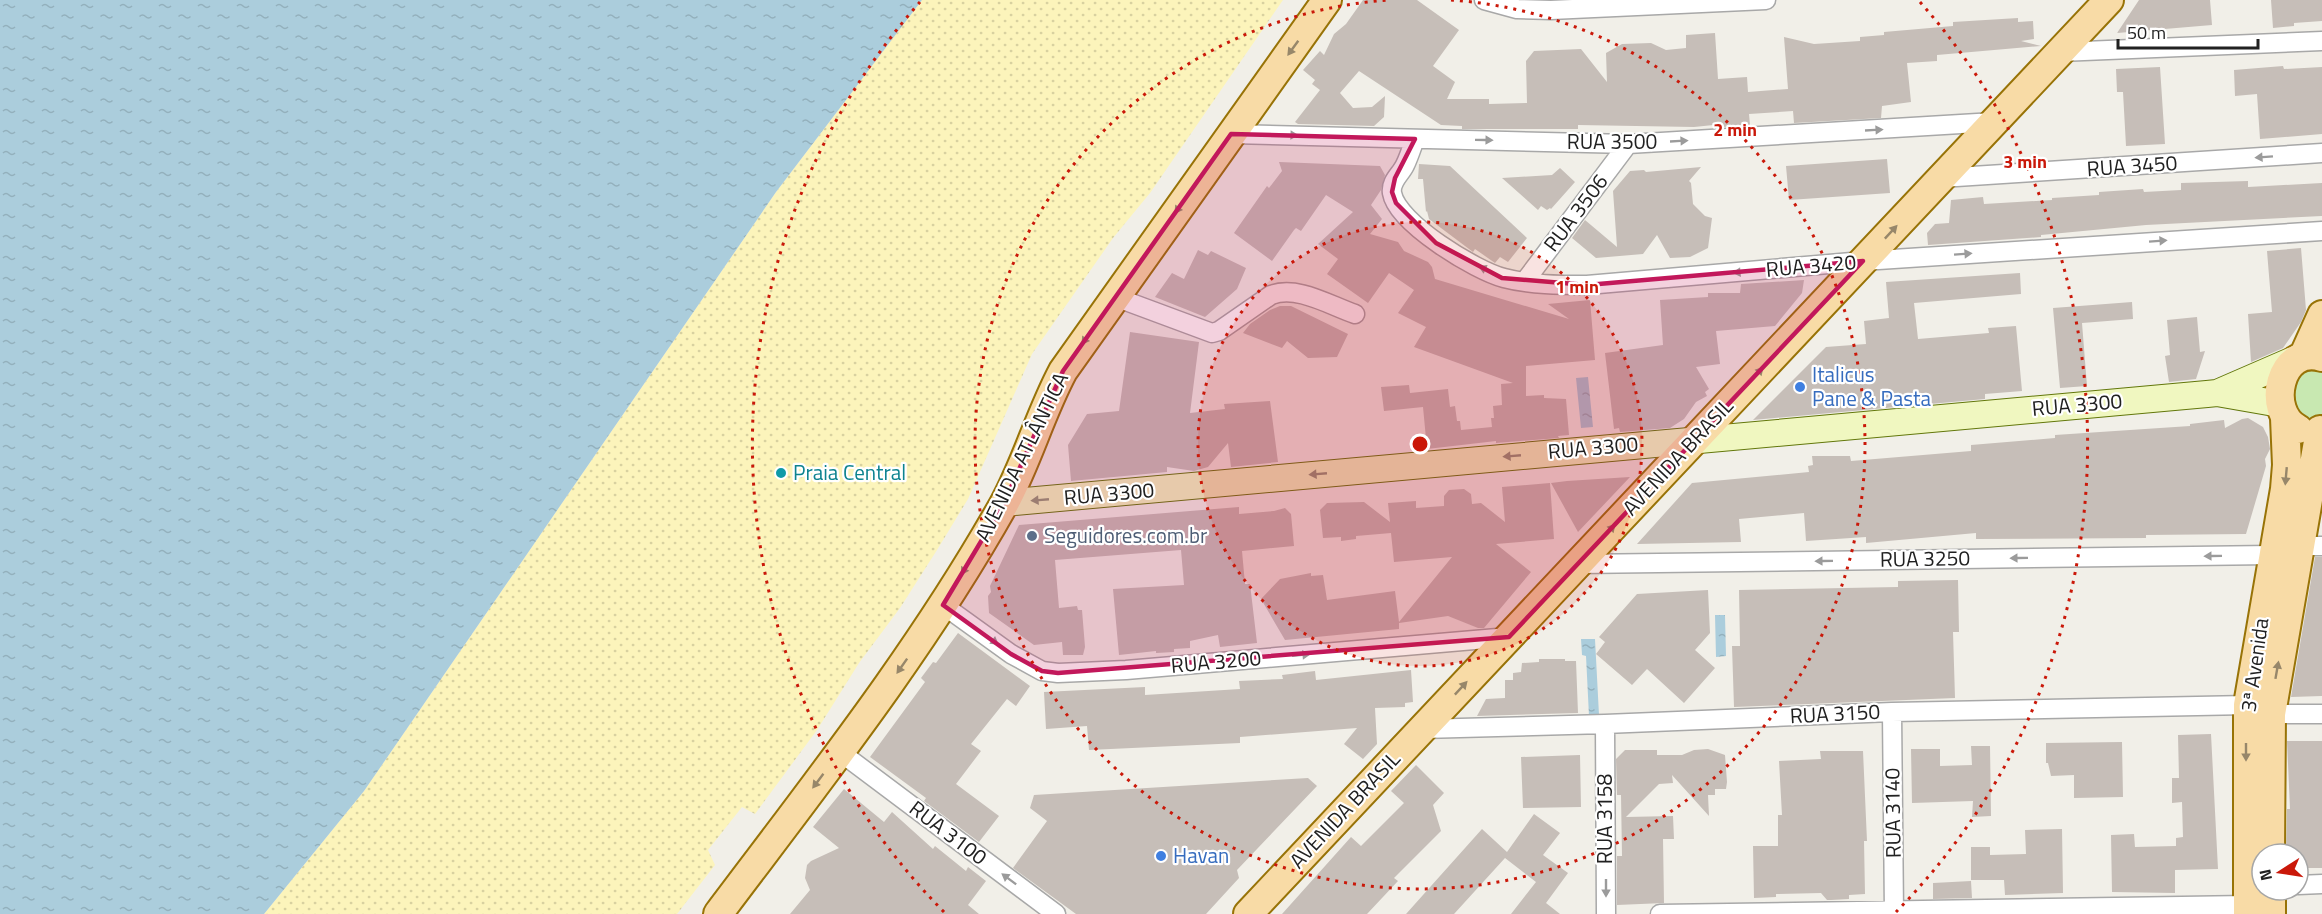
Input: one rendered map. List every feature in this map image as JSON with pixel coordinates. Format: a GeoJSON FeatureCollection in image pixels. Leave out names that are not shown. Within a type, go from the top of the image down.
{"type":"FeatureCollection","features":[{"type":"Feature","properties":{"kind":"main road","name":"AVENIDA ATLÂNTICA"},"geometry":{"type":"LineString","coordinates":[[718,914],[840,752],[943,605],[1004,503],[1052,391],[1063,371],[1327,0]]}},
{"type":"Feature","properties":{"kind":"main road","name":"AVENIDA BRASIL"},"geometry":{"type":"LineString","coordinates":[[1248,914],[2109,0]]}},
{"type":"Feature","properties":{"kind":"main road"},"geometry":{"type":"LineString","coordinates":[[2306,358],[2322,315]]}},
{"type":"Feature","properties":{"kind":"main road","name":"3ª Avenida"},"geometry":{"type":"LineString","coordinates":[[2259,906],[2259,710],[2272,555],[2285,489],[2287,465],[2283,379],[2306,358]]}},
{"type":"Feature","properties":{"kind":"main road"},"geometry":{"type":"LineString","coordinates":[[2283,411],[2295,428],[2308,431],[2321,429]]}},
{"type":"Feature","properties":{"kind":"main road","name":"3ª Avenida"},"geometry":{"type":"LineString","coordinates":[[2269,842],[2259,710],[2310,546],[2321,429]]}},
{"type":"Feature","properties":{"kind":"street"},"geometry":{"type":"LineString","coordinates":[[1484,0],[1516,9],[1766,0]]}},
{"type":"Feature","properties":{"kind":"street"},"geometry":{"type":"LineString","coordinates":[[2060,52],[2322,41]]}},
{"type":"Feature","properties":{"kind":"street","name":"RUA 3500"},"geometry":{"type":"LineString","coordinates":[[1231,134],[1628,144],[1994,122]]}},
{"type":"Feature","properties":{"kind":"street","name":"RUA 3420"},"geometry":{"type":"LineString","coordinates":[[1415,139],[1405,167],[1395,178],[1392,192],[1396,203],[1412,223],[1436,243],[1502,278],[1547,285],[1587,285],[1863,261],[2322,231]]}},
{"type":"Feature","properties":{"kind":"street","name":"RUA 3506"},"geometry":{"type":"LineString","coordinates":[[1525,281],[1628,144]]}},
{"type":"Feature","properties":{"kind":"street","name":"RUA 3450"},"geometry":{"type":"LineString","coordinates":[[1941,178],[2322,153]]}},
{"type":"Feature","properties":{"kind":"street"},"geometry":{"type":"LineString","coordinates":[[1115,297],[1212,333],[1219,331],[1270,295],[1279,292],[1292,292],[1355,314]]}},
{"type":"Feature","properties":{"kind":"street","name":"RUA 3300"},"geometry":{"type":"LineString","coordinates":[[1004,503],[2217,393],[2306,358]]}},
{"type":"Feature","properties":{"kind":"street","name":"RUA 3300"},"geometry":{"type":"LineString","coordinates":[[2217,393],[2283,411]]}},
{"type":"Feature","properties":{"kind":"street","name":"RUA 3250"},"geometry":{"type":"LineString","coordinates":[[1578,564],[2272,555]]}},
{"type":"Feature","properties":{"kind":"street","name":"RUA 3200"},"geometry":{"type":"LineString","coordinates":[[943,605],[1011,654],[1042,671],[1058,673],[1126,670],[1509,637]]}},
{"type":"Feature","properties":{"kind":"street","name":"RUA 3150"},"geometry":{"type":"LineString","coordinates":[[1422,729],[1892,712],[2259,710],[2322,714]]}},
{"type":"Feature","properties":{"kind":"street","name":"RUA 3140"},"geometry":{"type":"LineString","coordinates":[[1892,712],[1894,912]]}},
{"type":"Feature","properties":{"kind":"street","name":"RUA 3158"},"geometry":{"type":"LineString","coordinates":[[1605,724],[1606,914]]}},
{"type":"Feature","properties":{"kind":"street","name":"RUA 3100"},"geometry":{"type":"LineString","coordinates":[[840,752],[1056,914]]}},
{"type":"Feature","properties":{"kind":"street"},"geometry":{"type":"LineString","coordinates":[[1660,914],[2259,906]]}},
{"type":"Feature","properties":{"kind":"highlighted area"},"geometry":{"type":"Polygon","coordinates":[[[1231,134],[1415,139],[1395,178],[1392,192],[1396,203],[1436,243],[1502,278],[1587,285],[1863,261],[1509,637],[1058,673],[1042,671],[1011,654],[943,605],[1004,503],[1063,371],[1231,134]]]}},
{"type":"Feature","properties":{"kind":"green space"},"geometry":{"type":"Polygon","coordinates":[[[2322,364],[2322,418],[2317,421],[2297,420],[2291,382],[2298,369],[2322,364]]]}},
{"type":"Feature","properties":{"kind":"sand","name":"Praia Central"},"geometry":{"type":"Polygon","coordinates":[[[922,0],[1283,0],[1150,193],[1113,238],[1032,354],[968,499],[900,608],[859,663],[817,730],[755,814],[742,807],[708,850],[715,865],[677,914],[264,914],[364,791],[776,192],[922,0]]]}},
{"type":"Feature","properties":{"kind":"water"},"geometry":{"type":"Polygon","coordinates":[[[0,0],[922,0],[776,192],[364,791],[264,914],[0,914],[0,0]]]}},
{"type":"Feature","properties":{"kind":"water"},"geometry":{"type":"Polygon","coordinates":[[[1588,377],[1593,427],[1581,428],[1576,378],[1588,377]]]}},
{"type":"Feature","properties":{"kind":"water"},"geometry":{"type":"Polygon","coordinates":[[[1715,615],[1725,615],[1726,656],[1716,657],[1715,615]]]}},
{"type":"Feature","properties":{"kind":"water"},"geometry":{"type":"Polygon","coordinates":[[[1581,639],[1595,639],[1599,715],[1589,716],[1586,656],[1582,655],[1581,639]]]}},
{"type":"Feature","properties":{"kind":"building"},"geometry":{"type":"Polygon","coordinates":[[[1363,0],[1417,0],[1459,30],[1433,66],[1455,82],[1447,99],[1489,99],[1489,104],[1527,103],[1526,61],[1534,51],[1581,49],[1607,82],[1606,53],[1622,44],[1651,43],[1666,50],[1686,48],[1686,35],[1715,33],[1718,79],[1747,77],[1748,92],[1788,89],[1784,37],[1814,44],[1860,41],[1860,37],[1884,35],[1884,32],[1953,26],[1953,22],[2018,18],[2018,22],[2033,21],[2034,39],[2021,41],[2041,46],[1937,55],[1937,61],[1907,63],[1911,102],[1882,106],[1881,118],[1794,123],[1793,111],[1749,114],[1750,125],[1723,127],[1723,124],[1694,127],[1578,125],[1578,129],[1462,129],[1462,126],[1441,125],[1359,71],[1340,93],[1353,108],[1372,107],[1385,96],[1384,117],[1374,126],[1298,124],[1295,122],[1320,90],[1312,84],[1315,80],[1303,70],[1320,51],[1324,55],[1334,34],[1346,24],[1363,0]]]}},
{"type":"Feature","properties":{"kind":"building"},"geometry":{"type":"Polygon","coordinates":[[[2139,0],[2210,0],[2212,25],[2117,33],[2139,0]]]}},
{"type":"Feature","properties":{"kind":"building"},"geometry":{"type":"Polygon","coordinates":[[[2271,0],[2322,0],[2322,21],[2294,23],[2294,26],[2273,28],[2271,0]]]}},
{"type":"Feature","properties":{"kind":"building"},"geometry":{"type":"Polygon","coordinates":[[[2283,66],[2284,69],[2322,67],[2322,134],[2260,139],[2257,94],[2235,96],[2234,70],[2283,66]]]}},
{"type":"Feature","properties":{"kind":"building"},"geometry":{"type":"Polygon","coordinates":[[[2160,67],[2165,144],[2126,146],[2123,92],[2117,92],[2116,69],[2160,67]]]}},
{"type":"Feature","properties":{"kind":"building"},"geometry":{"type":"Polygon","coordinates":[[[1887,159],[1890,193],[1789,200],[1786,166],[1887,159]]]}},
{"type":"Feature","properties":{"kind":"building"},"geometry":{"type":"Polygon","coordinates":[[[1279,162],[1380,166],[1385,175],[1381,190],[1371,205],[1382,219],[1370,234],[1398,242],[1404,251],[1428,262],[1435,279],[1569,319],[1548,304],[1590,300],[1595,360],[1526,366],[1526,396],[1544,395],[1544,398],[1566,399],[1569,435],[1558,436],[1559,438],[1496,443],[1496,441],[1427,449],[1423,407],[1384,411],[1381,387],[1409,385],[1410,393],[1448,389],[1450,407],[1455,406],[1461,430],[1492,427],[1493,406],[1502,405],[1501,384],[1513,383],[1414,347],[1426,327],[1398,313],[1414,290],[1389,273],[1368,303],[1327,274],[1338,259],[1318,244],[1353,212],[1326,195],[1301,231],[1296,228],[1294,230],[1272,261],[1234,233],[1267,186],[1269,188],[1282,171],[1279,162]]]}},
{"type":"Feature","properties":{"kind":"building"},"geometry":{"type":"Polygon","coordinates":[[[1419,164],[1450,166],[1527,238],[1508,262],[1500,257],[1495,263],[1475,249],[1473,252],[1429,219],[1426,212],[1423,179],[1418,179],[1419,164]]]}},
{"type":"Feature","properties":{"kind":"building"},"geometry":{"type":"Polygon","coordinates":[[[1701,167],[1689,181],[1693,204],[1705,216],[1712,218],[1708,248],[1690,257],[1670,258],[1657,235],[1643,254],[1596,258],[1572,238],[1585,220],[1617,247],[1613,191],[1630,171],[1644,170],[1646,172],[1701,167]]]}},
{"type":"Feature","properties":{"kind":"building"},"geometry":{"type":"Polygon","coordinates":[[[1560,168],[1575,182],[1551,209],[1547,210],[1541,206],[1538,210],[1502,178],[1552,175],[1560,168]]]}},
{"type":"Feature","properties":{"kind":"building"},"geometry":{"type":"Polygon","coordinates":[[[2248,181],[2248,187],[2322,183],[2322,216],[2146,225],[2041,235],[2041,237],[1928,245],[1927,233],[1935,224],[1949,223],[1951,200],[1983,197],[1984,204],[2052,200],[2052,198],[2099,195],[2099,192],[2143,189],[2144,192],[2181,190],[2181,183],[2248,181]]]}},
{"type":"Feature","properties":{"kind":"building"},"geometry":{"type":"Polygon","coordinates":[[[2301,248],[2306,310],[2301,322],[2283,348],[2251,362],[2248,314],[2272,312],[2267,251],[2301,248]]]}},
{"type":"Feature","properties":{"kind":"building"},"geometry":{"type":"Polygon","coordinates":[[[1198,250],[1208,255],[1211,251],[1246,268],[1237,289],[1205,317],[1155,297],[1172,273],[1184,279],[1198,250]]]}},
{"type":"Feature","properties":{"kind":"building"},"geometry":{"type":"Polygon","coordinates":[[[2020,273],[2021,294],[1914,303],[1918,339],[1989,333],[1988,328],[2016,326],[2022,391],[1985,394],[1985,399],[1753,420],[1826,347],[1866,344],[1864,321],[1889,318],[1886,282],[2020,273]]]}},
{"type":"Feature","properties":{"kind":"building"},"geometry":{"type":"Polygon","coordinates":[[[1804,280],[1802,293],[1775,326],[1716,331],[1720,364],[1696,367],[1709,389],[1705,392],[1707,396],[1696,402],[1684,419],[1670,428],[1620,432],[1619,428],[1614,429],[1605,353],[1663,345],[1660,300],[1708,297],[1708,293],[1740,293],[1741,284],[1804,280]]]}},
{"type":"Feature","properties":{"kind":"building"},"geometry":{"type":"Polygon","coordinates":[[[2132,302],[2133,319],[2082,323],[2087,386],[2060,388],[2053,308],[2132,302]]]}},
{"type":"Feature","properties":{"kind":"building"},"geometry":{"type":"Polygon","coordinates":[[[1280,306],[1291,306],[1348,334],[1337,357],[1308,358],[1287,341],[1282,348],[1243,333],[1250,324],[1280,306]]]}},
{"type":"Feature","properties":{"kind":"building"},"geometry":{"type":"Polygon","coordinates":[[[2197,317],[2200,352],[2205,351],[2196,379],[2169,382],[2165,356],[2170,355],[2167,320],[2197,317]]]}},
{"type":"Feature","properties":{"kind":"building"},"geometry":{"type":"Polygon","coordinates":[[[1130,332],[1199,342],[1190,413],[1225,409],[1224,404],[1270,401],[1278,462],[1231,467],[1228,443],[1208,467],[1194,471],[1167,467],[1167,472],[1071,481],[1068,445],[1087,414],[1119,411],[1130,332]]]}},
{"type":"Feature","properties":{"kind":"building"},"geometry":{"type":"Polygon","coordinates":[[[2248,418],[2263,427],[2270,449],[2265,459],[2266,466],[2246,534],[2146,535],[2146,538],[1976,539],[1976,533],[1866,543],[1866,537],[1806,541],[1804,513],[1739,519],[1741,542],[1637,544],[1692,483],[1809,472],[1808,466],[1813,465],[1812,456],[1850,456],[1851,461],[1971,451],[1971,445],[2055,438],[2055,435],[2190,426],[2190,424],[2224,420],[2225,428],[2248,418]]]}},
{"type":"Feature","properties":{"kind":"building"},"geometry":{"type":"Polygon","coordinates":[[[1630,477],[1578,532],[1551,483],[1567,481],[1630,477]]]}},
{"type":"Feature","properties":{"kind":"building"},"geometry":{"type":"Polygon","coordinates":[[[1550,483],[1554,539],[1496,544],[1531,572],[1484,628],[1478,628],[1448,616],[1399,623],[1399,629],[1285,640],[1261,599],[1280,579],[1311,573],[1311,576],[1323,575],[1327,600],[1395,591],[1399,622],[1452,557],[1394,562],[1391,533],[1356,536],[1356,539],[1341,541],[1341,537],[1323,538],[1320,510],[1327,503],[1364,502],[1390,522],[1388,503],[1416,501],[1416,508],[1444,506],[1444,496],[1449,490],[1464,489],[1471,494],[1472,504],[1481,503],[1505,522],[1502,487],[1550,483]]]}},
{"type":"Feature","properties":{"kind":"building"},"geometry":{"type":"Polygon","coordinates":[[[1239,507],[1239,514],[1285,508],[1291,514],[1294,546],[1242,551],[1245,584],[1250,584],[1257,643],[1220,647],[1218,635],[1190,641],[1190,648],[1174,649],[1174,652],[1156,653],[1156,651],[1119,655],[1113,589],[1184,585],[1181,550],[1055,560],[1059,608],[1077,606],[1078,610],[1082,610],[1085,647],[1083,655],[1063,655],[1062,642],[1034,645],[989,613],[990,586],[1019,525],[1239,507]]]}},
{"type":"Feature","properties":{"kind":"building"},"geometry":{"type":"Polygon","coordinates":[[[2315,557],[2322,557],[2322,696],[2291,697],[2315,557]]]}},
{"type":"Feature","properties":{"kind":"building"},"geometry":{"type":"Polygon","coordinates":[[[1958,580],[1959,632],[1953,632],[1955,698],[1734,707],[1732,646],[1740,646],[1739,590],[1898,587],[1898,581],[1958,580]]]}},
{"type":"Feature","properties":{"kind":"building"},"geometry":{"type":"Polygon","coordinates":[[[1708,590],[1710,633],[1695,650],[1715,668],[1684,703],[1647,669],[1632,685],[1596,654],[1605,642],[1599,637],[1637,594],[1708,590]]]}},
{"type":"Feature","properties":{"kind":"building"},"geometry":{"type":"Polygon","coordinates":[[[958,633],[1030,686],[1016,706],[1007,699],[971,744],[981,751],[956,784],[999,816],[979,842],[924,801],[926,798],[870,757],[925,682],[921,678],[933,662],[936,663],[958,633]]]}},
{"type":"Feature","properties":{"kind":"building"},"geometry":{"type":"Polygon","coordinates":[[[1539,659],[1576,661],[1578,713],[1477,716],[1486,699],[1505,698],[1505,680],[1513,680],[1513,673],[1521,672],[1522,663],[1539,662],[1539,659]]]}},
{"type":"Feature","properties":{"kind":"building"},"geometry":{"type":"Polygon","coordinates":[[[1411,670],[1413,702],[1405,703],[1405,707],[1375,708],[1377,744],[1363,759],[1344,744],[1357,728],[1240,737],[1240,743],[1089,750],[1087,726],[1046,729],[1044,692],[1145,687],[1145,695],[1240,689],[1239,681],[1283,679],[1282,675],[1315,671],[1316,680],[1411,670]]]}},
{"type":"Feature","properties":{"kind":"building"},"geometry":{"type":"Polygon","coordinates":[[[2211,734],[2218,869],[2175,870],[2175,893],[2112,892],[2111,835],[2134,834],[2135,847],[2176,846],[2176,838],[2183,837],[2182,802],[2172,803],[2172,778],[2179,778],[2178,735],[2211,734]]]}},
{"type":"Feature","properties":{"kind":"building"},"geometry":{"type":"Polygon","coordinates":[[[2287,741],[2322,741],[2322,868],[2310,868],[2310,842],[2286,842],[2287,809],[2290,809],[2287,741]]]}},
{"type":"Feature","properties":{"kind":"building"},"geometry":{"type":"Polygon","coordinates":[[[2122,742],[2123,797],[2074,798],[2074,775],[2051,776],[2048,763],[2046,763],[2046,743],[2122,742]]]}},
{"type":"Feature","properties":{"kind":"building"},"geometry":{"type":"Polygon","coordinates":[[[1971,746],[1990,746],[1991,816],[1972,817],[1973,801],[1912,803],[1911,749],[1940,749],[1940,766],[1972,765],[1971,746]]]}},
{"type":"Feature","properties":{"kind":"building"},"geometry":{"type":"Polygon","coordinates":[[[1708,749],[1725,755],[1727,782],[1726,789],[1715,789],[1715,795],[1708,795],[1709,816],[1672,775],[1673,783],[1659,784],[1626,817],[1673,816],[1674,839],[1663,839],[1664,903],[1617,905],[1617,856],[1622,856],[1621,795],[1617,795],[1616,759],[1625,750],[1657,750],[1657,755],[1682,755],[1694,750],[1708,749]]]}},
{"type":"Feature","properties":{"kind":"building"},"geometry":{"type":"Polygon","coordinates":[[[1820,751],[1863,751],[1867,841],[1864,841],[1865,894],[1849,895],[1849,899],[1831,900],[1827,900],[1821,893],[1776,894],[1776,897],[1754,898],[1753,846],[1778,846],[1778,815],[1782,815],[1779,761],[1821,759],[1820,751]]]}},
{"type":"Feature","properties":{"kind":"building"},"geometry":{"type":"Polygon","coordinates":[[[1580,755],[1581,807],[1523,808],[1521,757],[1580,755]]]}},
{"type":"Feature","properties":{"kind":"building"},"geometry":{"type":"Polygon","coordinates":[[[1416,765],[1444,793],[1433,805],[1441,831],[1394,878],[1398,881],[1367,914],[1282,914],[1351,837],[1361,846],[1404,803],[1391,791],[1416,765]]]}},
{"type":"Feature","properties":{"kind":"building","name":"Havan"},"geometry":{"type":"Polygon","coordinates":[[[1308,778],[1317,786],[1237,870],[1239,878],[1206,914],[1076,914],[1013,868],[1047,821],[1030,808],[1034,795],[1308,778]]]}},
{"type":"Feature","properties":{"kind":"building"},"geometry":{"type":"Polygon","coordinates":[[[844,789],[884,822],[892,812],[933,849],[935,846],[966,871],[968,867],[986,881],[968,905],[979,914],[790,914],[810,890],[805,878],[807,865],[839,848],[813,827],[844,789]]]}},
{"type":"Feature","properties":{"kind":"building"},"geometry":{"type":"Polygon","coordinates":[[[1534,814],[1560,833],[1543,855],[1568,873],[1546,903],[1560,914],[1511,914],[1536,882],[1505,858],[1454,914],[1406,914],[1482,829],[1507,852],[1534,814]]]}},
{"type":"Feature","properties":{"kind":"building"},"geometry":{"type":"Polygon","coordinates":[[[2062,829],[2063,893],[2005,895],[2004,880],[1971,880],[1971,847],[1990,847],[1990,855],[2026,854],[2025,830],[2062,829]]]}},
{"type":"Feature","properties":{"kind":"building"},"geometry":{"type":"Polygon","coordinates":[[[1971,881],[1972,898],[1933,899],[1933,883],[1971,881]]]}},
{"type":"Feature","properties":{"kind":"place","name":"Italicus Pane & Pasta"},"geometry":{"type":"Point","coordinates":[1800,387]}},
{"type":"Feature","properties":{"kind":"place","name":"Praia Central"},"geometry":{"type":"Point","coordinates":[781,473]}},
{"type":"Feature","properties":{"kind":"place","name":"Seguidores.com.br"},"geometry":{"type":"Point","coordinates":[1032,536]}},
{"type":"Feature","properties":{"kind":"place","name":"Havan"},"geometry":{"type":"Point","coordinates":[1161,856]}}]}
